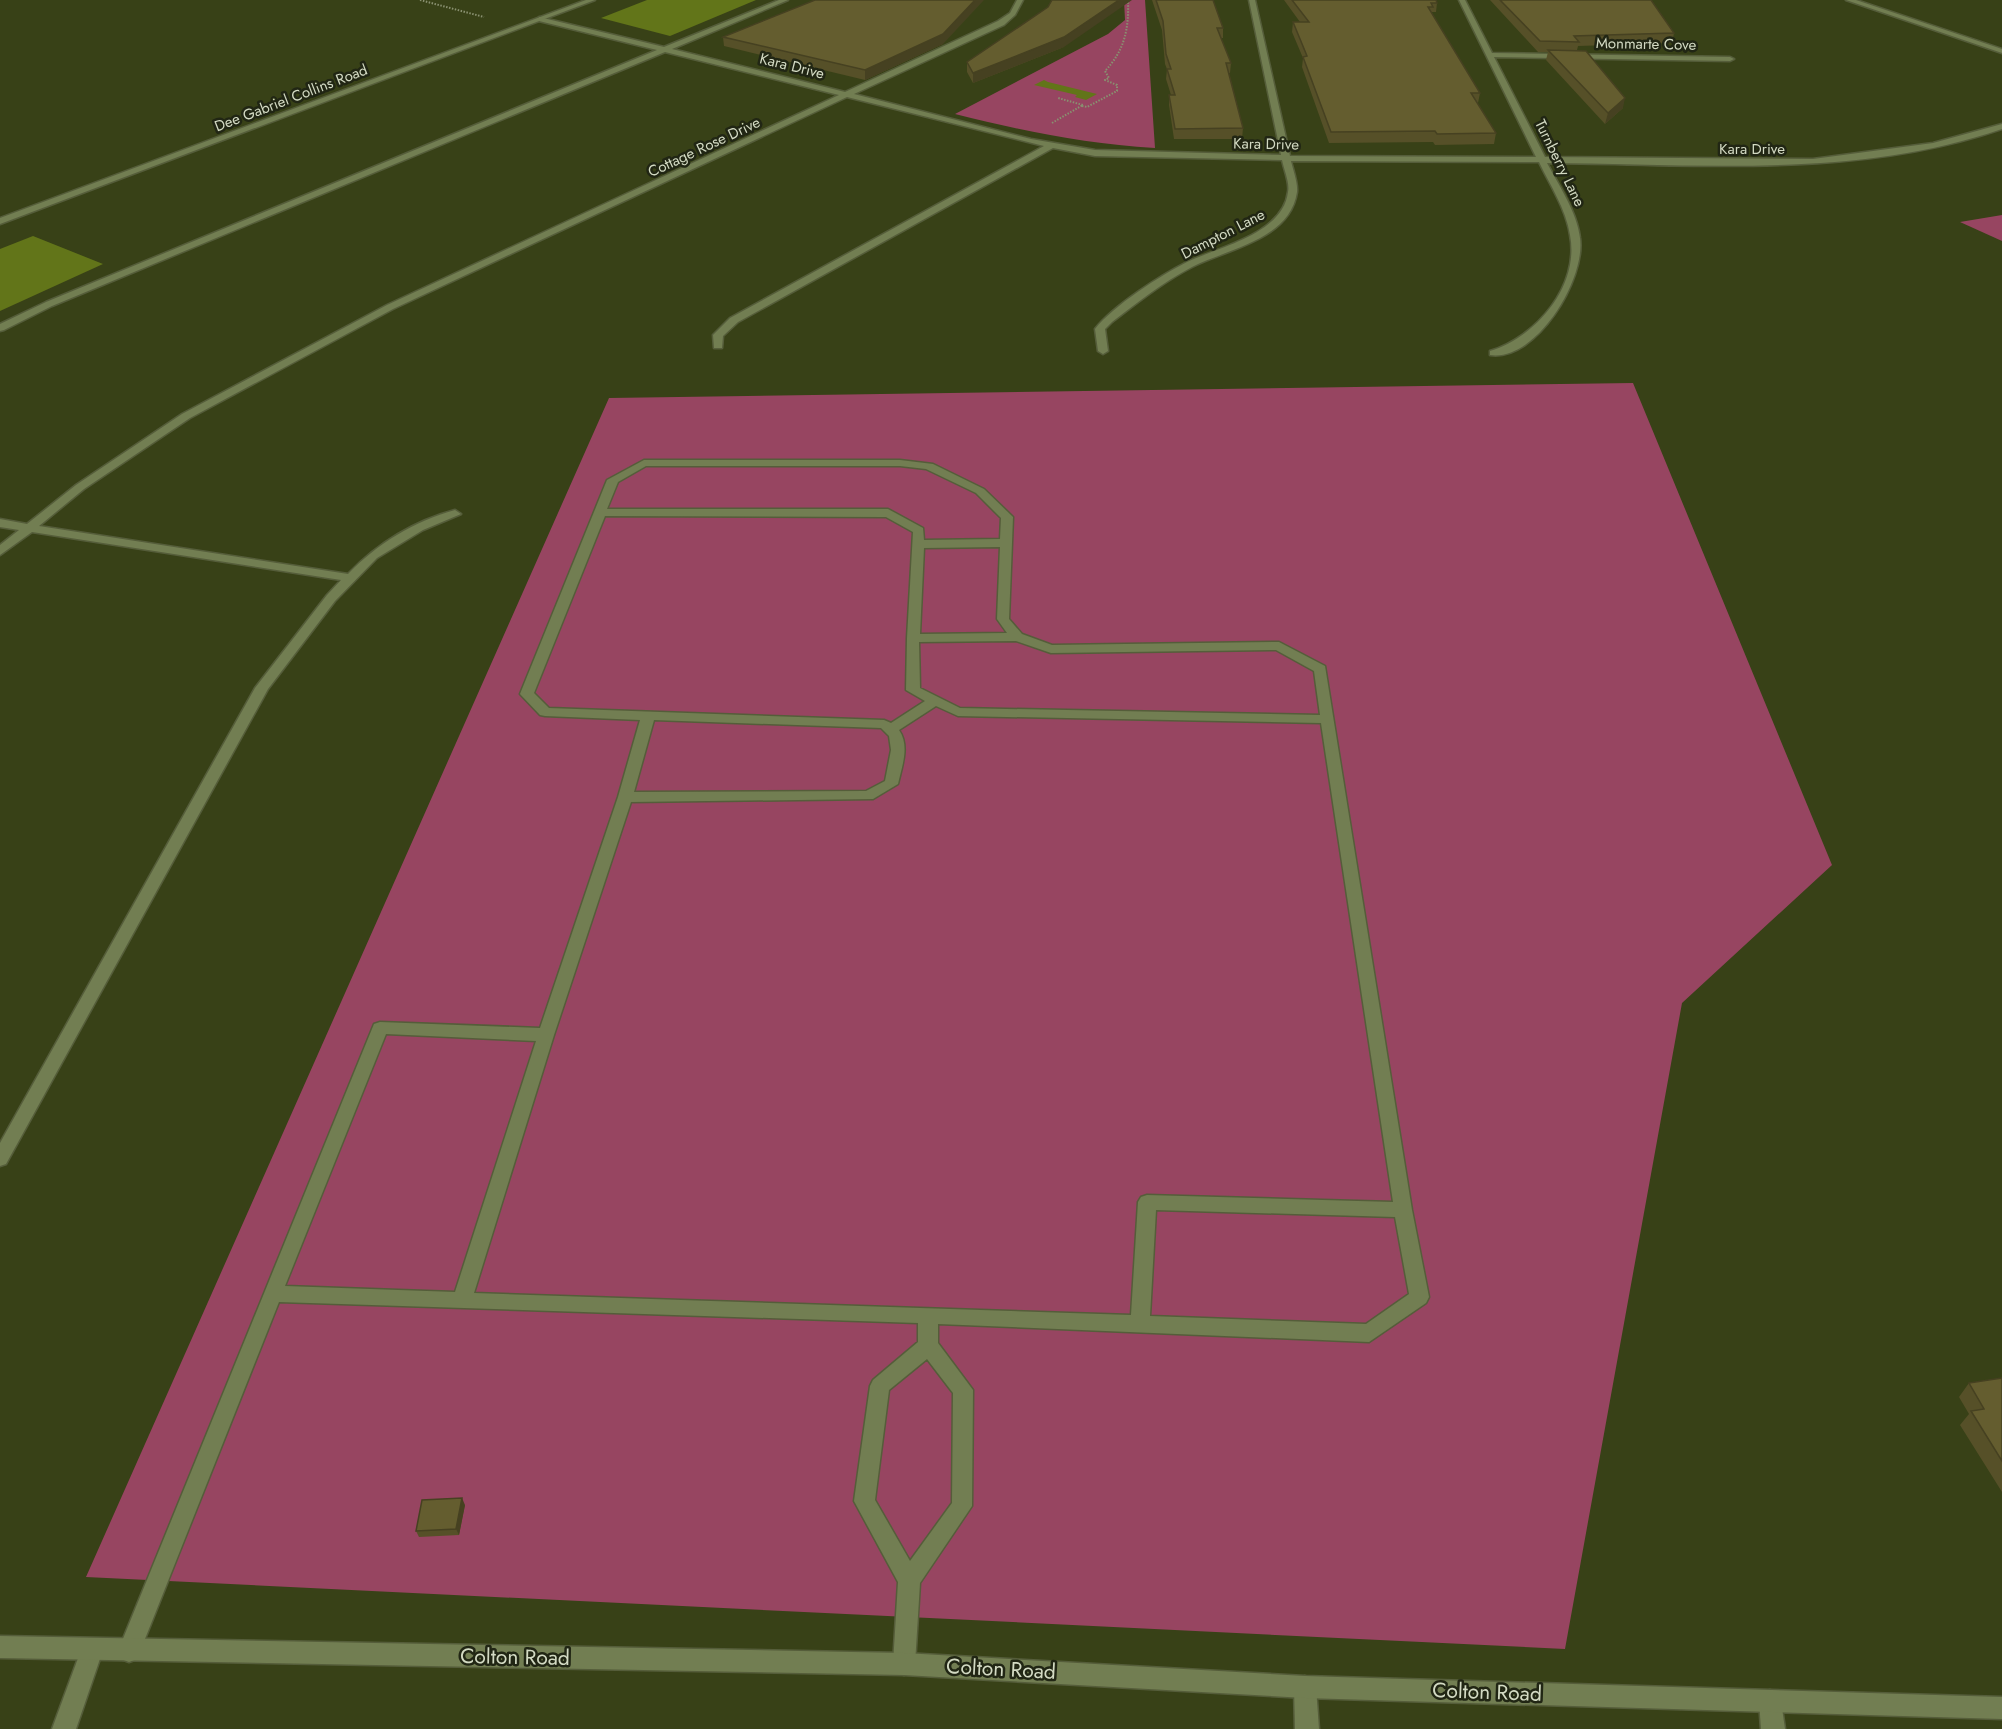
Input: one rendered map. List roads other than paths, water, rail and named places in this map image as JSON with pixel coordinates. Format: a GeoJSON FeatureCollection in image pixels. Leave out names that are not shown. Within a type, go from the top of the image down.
{"type":"FeatureCollection","features":[{"type":"Feature","properties":{"kind":"street","name":"Dee Gabriel Collins Road"},"geometry":{"type":"LineString","coordinates":[[0,221],[592,0]]}},
{"type":"Feature","properties":{"kind":"street"},"geometry":{"type":"LineString","coordinates":[[0,328],[60,300],[785,0]]}},
{"type":"Feature","properties":{"kind":"street","name":"Cottage Rose Drive"},"geometry":{"type":"LineString","coordinates":[[0,551],[80,487],[186,416],[390,307],[1001,23],[1013,14],[1020,0]]}},
{"type":"Feature","properties":{"kind":"street","name":"Dampton Lane"},"geometry":{"type":"LineString","coordinates":[[1102,351],[1100,329],[1108,320],[1168,278],[1196,262],[1256,236],[1283,216],[1289,206],[1293,191],[1252,0]]}},
{"type":"Feature","properties":{"kind":"street","name":"Turnberry Lane"},"geometry":{"type":"LineString","coordinates":[[1462,0],[1568,212],[1576,248],[1573,267],[1566,287],[1554,308],[1536,330],[1516,345],[1494,353]]}},
{"type":"Feature","properties":{"kind":"street"},"geometry":{"type":"LineString","coordinates":[[1849,0],[2002,51]]}},
{"type":"Feature","properties":{"kind":"street","name":"Kara Drive"},"geometry":{"type":"LineString","coordinates":[[542,18],[1052,145],[1095,153],[1285,158],[1813,162],[1896,152],[1956,140],[2002,126]]}},
{"type":"Feature","properties":{"kind":"street","name":"Monmarte Cove"},"geometry":{"type":"LineString","coordinates":[[1490,55],[1730,59]]}},
{"type":"Feature","properties":{"kind":"street"},"geometry":{"type":"LineString","coordinates":[[718,346],[718,335],[734,320],[1052,145]]}},
{"type":"Feature","properties":{"kind":"street"},"geometry":{"type":"LineString","coordinates":[[625,796],[868,796],[891,784],[899,743],[892,728],[884,724],[545,712],[527,694],[613,480],[644,463],[900,463],[929,466],[980,491],[1007,517],[1003,619],[1017,637]]}},
{"type":"Feature","properties":{"kind":"street"},"geometry":{"type":"LineString","coordinates":[[600,512],[888,513],[919,531],[913,690],[958,712],[1327,718]]}},
{"type":"Feature","properties":{"kind":"street"},"geometry":{"type":"LineString","coordinates":[[0,1159],[262,688],[331,598],[374,555],[419,527],[454,514]]}},
{"type":"Feature","properties":{"kind":"street"},"geometry":{"type":"LineString","coordinates":[[0,523],[350,578]]}},
{"type":"Feature","properties":{"kind":"street"},"geometry":{"type":"LineString","coordinates":[[918,544],[1007,543]]}},
{"type":"Feature","properties":{"kind":"street"},"geometry":{"type":"LineString","coordinates":[[273,1294],[928,1315],[1368,1333],[1419,1297],[1403,1210],[1320,669],[1279,646],[1051,649],[1017,637],[914,638]]}},
{"type":"Feature","properties":{"kind":"street"},"geometry":{"type":"LineString","coordinates":[[892,728],[935,701]]}},
{"type":"Feature","properties":{"kind":"street"},"geometry":{"type":"LineString","coordinates":[[462,1301],[625,796],[648,716]]}},
{"type":"Feature","properties":{"kind":"street"},"geometry":{"type":"LineString","coordinates":[[129,1651],[380,1028],[546,1035]]}},
{"type":"Feature","properties":{"kind":"street"},"geometry":{"type":"LineString","coordinates":[[1140,1323],[1147,1202],[1403,1210]]}},
{"type":"Feature","properties":{"kind":"street"},"geometry":{"type":"LineString","coordinates":[[904,1664],[909,1580],[962,1506],[963,1390],[927,1346],[928,1315]]}},
{"type":"Feature","properties":{"kind":"street"},"geometry":{"type":"LineString","coordinates":[[909,1580],[864,1501],[880,1386],[927,1346]]}},
{"type":"Feature","properties":{"kind":"street","name":"Colton Road"},"geometry":{"type":"LineString","coordinates":[[0,1647],[904,1664],[1305,1687],[2002,1708]]}},
{"type":"Feature","properties":{"kind":"street"},"geometry":{"type":"LineString","coordinates":[[64,1729],[92,1650]]}},
{"type":"Feature","properties":{"kind":"street"},"geometry":{"type":"LineString","coordinates":[[1305,1687],[1307,1729]]}},
{"type":"Feature","properties":{"kind":"street"},"geometry":{"type":"LineString","coordinates":[[1770,1701],[1773,1729]]}}]}
